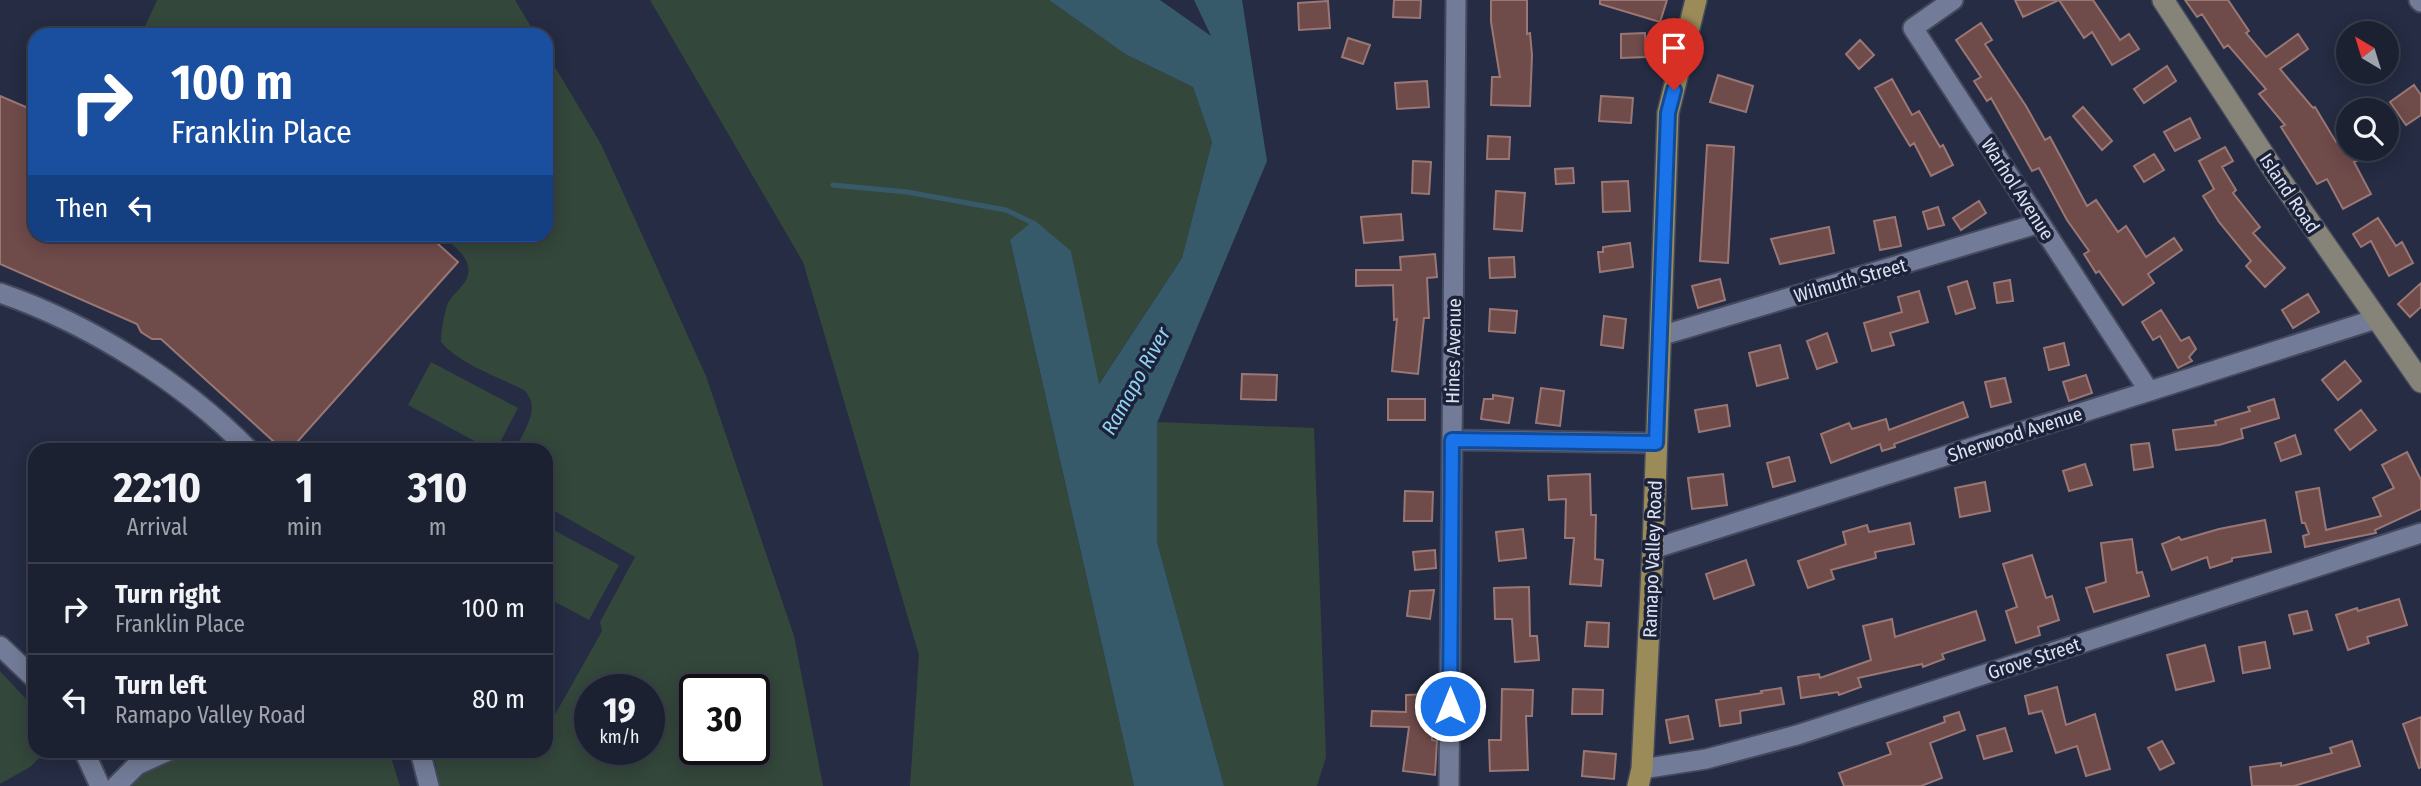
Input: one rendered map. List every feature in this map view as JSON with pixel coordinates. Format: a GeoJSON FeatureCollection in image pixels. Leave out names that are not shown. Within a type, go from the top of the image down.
{"type":"FeatureCollection","features":[{"type":"Feature","properties":{"kind":"main road","name":"Ramapo Valley Road"},"geometry":{"type":"LineString","coordinates":[[1640,778],[1653,549],[1668,113],[1696,0]]}},
{"type":"Feature","properties":{"kind":"main road","name":"Island Road"},"geometry":{"type":"LineString","coordinates":[[2163,0],[2277,175],[2421,382]]}},
{"type":"Feature","properties":{"kind":"street","name":"Hines Avenue"},"geometry":{"type":"LineString","coordinates":[[1449,786],[1456,0]]}},
{"type":"Feature","properties":{"kind":"street","name":"Warhol Avenue"},"geometry":{"type":"LineString","coordinates":[[1953,0],[1913,27],[2149,391]]}},
{"type":"Feature","properties":{"kind":"street","name":"Wilmuth Street"},"geometry":{"type":"LineString","coordinates":[[1660,336],[2040,223]]}},
{"type":"Feature","properties":{"kind":"street"},"geometry":{"type":"LineString","coordinates":[[0,293],[81,329],[139,362],[188,397],[241,443]]}},
{"type":"Feature","properties":{"kind":"street","name":"Sherwood Avenue"},"geometry":{"type":"LineString","coordinates":[[1653,549],[2376,319]]}},
{"type":"Feature","properties":{"kind":"street"},"geometry":{"type":"LineString","coordinates":[[1452,440],[1656,443]]}},
{"type":"Feature","properties":{"kind":"street","name":"Grove Street"},"geometry":{"type":"LineString","coordinates":[[1640,778],[1797,735],[2421,534]]}},
{"type":"Feature","properties":{"kind":"street"},"geometry":{"type":"LineString","coordinates":[[0,646],[28,673]]}},
{"type":"Feature","properties":{"kind":"street"},"geometry":{"type":"LineString","coordinates":[[87,758],[100,786]]}},
{"type":"Feature","properties":{"kind":"street"},"geometry":{"type":"LineString","coordinates":[[116,786],[137,765],[152,758]]}},
{"type":"Feature","properties":{"kind":"street"},"geometry":{"type":"LineString","coordinates":[[422,758],[429,786]]}},
{"type":"Feature","properties":{"kind":"green space"},"geometry":{"type":"Polygon","coordinates":[[[157,0],[515,0],[532,28],[144,28],[157,0]]]}},
{"type":"Feature","properties":{"kind":"green space"},"geometry":{"type":"Polygon","coordinates":[[[650,0],[1049,0],[1125,54],[1193,87],[1212,142],[1182,258],[1098,385],[1071,251],[1010,241],[1134,786],[910,786],[919,655],[803,262],[650,0]]]}},
{"type":"Feature","properties":{"kind":"green space"},"geometry":{"type":"Polygon","coordinates":[[[553,64],[601,144],[706,376],[794,636],[823,786],[440,786],[434,758],[553,758],[553,718],[574,681],[574,765],[665,765],[665,674],[578,674],[602,631],[600,622],[635,557],[553,510],[553,443],[519,443],[531,412],[529,397],[524,390],[458,357],[441,342],[448,303],[466,280],[468,273],[466,260],[450,242],[553,242],[553,64]]]}},
{"type":"Feature","properties":{"kind":"green space"},"geometry":{"type":"Polygon","coordinates":[[[431,362],[518,408],[500,443],[478,443],[408,405],[431,362]]]}},
{"type":"Feature","properties":{"kind":"green space"},"geometry":{"type":"Polygon","coordinates":[[[1157,422],[1314,428],[1326,757],[1317,786],[1224,786],[1157,542],[1157,422]]]}},
{"type":"Feature","properties":{"kind":"green space"},"geometry":{"type":"Polygon","coordinates":[[[553,530],[619,565],[589,620],[553,601],[553,530]]]}},
{"type":"Feature","properties":{"kind":"green space"},"geometry":{"type":"Polygon","coordinates":[[[0,671],[28,701],[28,758],[39,758],[30,767],[0,784],[0,671]]]}},
{"type":"Feature","properties":{"kind":"green space"},"geometry":{"type":"Polygon","coordinates":[[[164,758],[391,758],[400,786],[127,786],[132,776],[164,758]]]}},
{"type":"Feature","properties":{"kind":"water","name":"Ramapo River"},"geometry":{"type":"Polygon","coordinates":[[[1049,0],[1160,0],[1211,36],[1194,0],[1242,0],[1267,161],[1157,423],[1157,542],[1224,786],[1134,786],[1010,240],[1034,220],[1071,251],[1099,384],[1182,258],[1212,142],[1193,87],[1125,54],[1049,0]]]}},
{"type":"Feature","properties":{"kind":"building"},"geometry":{"type":"Polygon","coordinates":[[[1394,0],[1421,0],[1420,18],[1393,17],[1394,0]]]}},
{"type":"Feature","properties":{"kind":"building"},"geometry":{"type":"Polygon","coordinates":[[[1491,0],[1527,0],[1527,34],[1530,33],[1532,55],[1530,106],[1491,105],[1492,77],[1500,77],[1491,22],[1491,0]]]}},
{"type":"Feature","properties":{"kind":"building"},"geometry":{"type":"Polygon","coordinates":[[[1600,0],[1667,0],[1660,22],[1600,4],[1600,0]]]}},
{"type":"Feature","properties":{"kind":"building"},"geometry":{"type":"Polygon","coordinates":[[[2015,0],[2059,0],[2023,17],[2015,0]]]}},
{"type":"Feature","properties":{"kind":"building"},"geometry":{"type":"Polygon","coordinates":[[[2059,0],[2093,0],[2120,40],[2129,34],[2139,49],[2112,65],[2092,32],[2084,38],[2059,0]]]}},
{"type":"Feature","properties":{"kind":"building"},"geometry":{"type":"Polygon","coordinates":[[[2185,0],[2228,0],[2249,31],[2246,33],[2266,57],[2298,34],[2308,49],[2280,69],[2313,108],[2315,107],[2336,142],[2336,161],[2356,161],[2354,162],[2371,194],[2343,209],[2327,179],[2317,184],[2281,127],[2285,125],[2259,94],[2266,89],[2228,45],[2224,48],[2202,14],[2197,17],[2185,0]]]}},
{"type":"Feature","properties":{"kind":"building"},"geometry":{"type":"Polygon","coordinates":[[[1328,1],[1330,28],[1299,30],[1298,3],[1328,1]]]}},
{"type":"Feature","properties":{"kind":"building"},"geometry":{"type":"Polygon","coordinates":[[[1981,23],[1992,40],[1985,44],[2045,140],[2050,137],[2087,206],[2096,200],[2118,232],[2126,226],[2146,257],[2174,238],[2182,250],[2148,274],[2154,283],[2123,305],[2084,254],[2089,251],[2067,220],[2039,168],[2032,171],[1991,98],[1987,101],[1974,81],[1981,77],[1956,40],[1981,23]]]}},
{"type":"Feature","properties":{"kind":"building"},"geometry":{"type":"Polygon","coordinates":[[[1645,33],[1646,57],[1621,58],[1621,34],[1645,33]]]}},
{"type":"Feature","properties":{"kind":"building"},"geometry":{"type":"Polygon","coordinates":[[[1348,38],[1370,45],[1363,64],[1342,57],[1348,38]]]}},
{"type":"Feature","properties":{"kind":"building"},"geometry":{"type":"Polygon","coordinates":[[[1860,40],[1874,55],[1859,69],[1846,54],[1860,40]]]}},
{"type":"Feature","properties":{"kind":"building"},"geometry":{"type":"Polygon","coordinates":[[[2167,66],[2176,81],[2144,103],[2134,89],[2167,66]]]}},
{"type":"Feature","properties":{"kind":"building"},"geometry":{"type":"Polygon","coordinates":[[[1718,75],[1753,86],[1746,112],[1710,102],[1718,75]]]}},
{"type":"Feature","properties":{"kind":"building"},"geometry":{"type":"Polygon","coordinates":[[[1892,79],[1912,115],[1919,111],[1940,147],[1943,145],[1953,165],[1931,176],[1914,143],[1910,146],[1875,88],[1892,79]]]}},
{"type":"Feature","properties":{"kind":"building"},"geometry":{"type":"Polygon","coordinates":[[[1427,81],[1429,107],[1397,109],[1395,83],[1427,81]]]}},
{"type":"Feature","properties":{"kind":"building"},"geometry":{"type":"Polygon","coordinates":[[[2414,85],[2421,95],[2421,115],[2406,125],[2399,115],[2399,98],[2396,98],[2414,85]]]}},
{"type":"Feature","properties":{"kind":"building"},"geometry":{"type":"Polygon","coordinates":[[[0,96],[28,108],[28,242],[436,242],[458,262],[296,443],[275,443],[161,339],[152,339],[141,332],[137,324],[0,264],[0,96]]]}},
{"type":"Feature","properties":{"kind":"building"},"geometry":{"type":"Polygon","coordinates":[[[1601,96],[1633,98],[1631,123],[1599,121],[1601,96]]]}},
{"type":"Feature","properties":{"kind":"building"},"geometry":{"type":"Polygon","coordinates":[[[2083,107],[2112,141],[2102,150],[2073,116],[2083,107]]]}},
{"type":"Feature","properties":{"kind":"building"},"geometry":{"type":"Polygon","coordinates":[[[2190,118],[2200,138],[2175,151],[2164,132],[2190,118]]]}},
{"type":"Feature","properties":{"kind":"building"},"geometry":{"type":"Polygon","coordinates":[[[1488,136],[1510,137],[1509,159],[1487,159],[1488,136]]]}},
{"type":"Feature","properties":{"kind":"building"},"geometry":{"type":"Polygon","coordinates":[[[1707,145],[1734,147],[1728,263],[1700,261],[1707,145]]]}},
{"type":"Feature","properties":{"kind":"building"},"geometry":{"type":"Polygon","coordinates":[[[2225,147],[2233,161],[2222,167],[2236,190],[2233,193],[2260,227],[2253,233],[2285,268],[2265,287],[2246,266],[2251,261],[2219,222],[2203,196],[2214,189],[2199,161],[2225,147]]]}},
{"type":"Feature","properties":{"kind":"building"},"geometry":{"type":"Polygon","coordinates":[[[2154,154],[2164,170],[2144,182],[2134,166],[2154,154]]]}},
{"type":"Feature","properties":{"kind":"building"},"geometry":{"type":"Polygon","coordinates":[[[1413,161],[1431,162],[1429,194],[1412,193],[1413,161]]]}},
{"type":"Feature","properties":{"kind":"building"},"geometry":{"type":"Polygon","coordinates":[[[1573,168],[1574,183],[1556,184],[1555,169],[1573,168]]]}},
{"type":"Feature","properties":{"kind":"building"},"geometry":{"type":"Polygon","coordinates":[[[1628,181],[1630,211],[1603,212],[1602,182],[1628,181]]]}},
{"type":"Feature","properties":{"kind":"building"},"geometry":{"type":"Polygon","coordinates":[[[1496,191],[1525,193],[1522,231],[1494,229],[1496,191]]]}},
{"type":"Feature","properties":{"kind":"building"},"geometry":{"type":"Polygon","coordinates":[[[1979,201],[1986,213],[1961,230],[1953,218],[1979,201]]]}},
{"type":"Feature","properties":{"kind":"building"},"geometry":{"type":"Polygon","coordinates":[[[1938,207],[1944,225],[1928,229],[1923,212],[1938,207]]]}},
{"type":"Feature","properties":{"kind":"building"},"geometry":{"type":"Polygon","coordinates":[[[1401,214],[1403,240],[1364,243],[1361,217],[1401,214]]]}},
{"type":"Feature","properties":{"kind":"building"},"geometry":{"type":"Polygon","coordinates":[[[1895,217],[1901,246],[1880,250],[1874,221],[1895,217]]]}},
{"type":"Feature","properties":{"kind":"building"},"geometry":{"type":"Polygon","coordinates":[[[2378,218],[2396,246],[2402,242],[2413,263],[2389,276],[2371,241],[2361,247],[2353,234],[2378,218]]]}},
{"type":"Feature","properties":{"kind":"building"},"geometry":{"type":"Polygon","coordinates":[[[1829,227],[1834,253],[1780,264],[1771,239],[1829,227]]]}},
{"type":"Feature","properties":{"kind":"building"},"geometry":{"type":"Polygon","coordinates":[[[1630,243],[1633,267],[1600,272],[1598,252],[1603,252],[1603,247],[1630,243]]]}},
{"type":"Feature","properties":{"kind":"building"},"geometry":{"type":"Polygon","coordinates":[[[1435,254],[1437,277],[1427,278],[1429,318],[1424,318],[1418,374],[1392,371],[1397,319],[1394,320],[1393,285],[1356,286],[1356,270],[1401,270],[1400,257],[1435,254]]]}},
{"type":"Feature","properties":{"kind":"building"},"geometry":{"type":"Polygon","coordinates":[[[1514,257],[1515,277],[1490,278],[1489,258],[1514,257]]]}},
{"type":"Feature","properties":{"kind":"building"},"geometry":{"type":"Polygon","coordinates":[[[1720,279],[1725,300],[1698,308],[1692,286],[1720,279]]]}},
{"type":"Feature","properties":{"kind":"building"},"geometry":{"type":"Polygon","coordinates":[[[2010,280],[2013,301],[1997,303],[1994,283],[2010,280]]]}},
{"type":"Feature","properties":{"kind":"building"},"geometry":{"type":"Polygon","coordinates":[[[1967,281],[1975,308],[1956,314],[1948,287],[1967,281]]]}},
{"type":"Feature","properties":{"kind":"building"},"geometry":{"type":"Polygon","coordinates":[[[2421,283],[2421,307],[2410,317],[2398,304],[2421,283]]]}},
{"type":"Feature","properties":{"kind":"building"},"geometry":{"type":"Polygon","coordinates":[[[1919,291],[1928,322],[1890,333],[1894,345],[1872,351],[1864,323],[1902,312],[1898,297],[1919,291]]]}},
{"type":"Feature","properties":{"kind":"building"},"geometry":{"type":"Polygon","coordinates":[[[2308,294],[2319,312],[2293,328],[2282,310],[2308,294]]]}},
{"type":"Feature","properties":{"kind":"building"},"geometry":{"type":"Polygon","coordinates":[[[1490,309],[1517,311],[1515,333],[1489,331],[1490,309]]]}},
{"type":"Feature","properties":{"kind":"building"},"geometry":{"type":"Polygon","coordinates":[[[2161,310],[2181,341],[2189,337],[2196,349],[2189,357],[2192,361],[2178,368],[2160,336],[2153,340],[2142,322],[2161,310]]]}},
{"type":"Feature","properties":{"kind":"building"},"geometry":{"type":"Polygon","coordinates":[[[1604,316],[1626,319],[1623,348],[1601,345],[1604,316]]]}},
{"type":"Feature","properties":{"kind":"building"},"geometry":{"type":"Polygon","coordinates":[[[1827,333],[1837,362],[1817,369],[1807,341],[1827,333]]]}},
{"type":"Feature","properties":{"kind":"building"},"geometry":{"type":"Polygon","coordinates":[[[2064,343],[2069,365],[2049,370],[2044,348],[2064,343]]]}},
{"type":"Feature","properties":{"kind":"building"},"geometry":{"type":"Polygon","coordinates":[[[1780,345],[1788,378],[1757,386],[1749,353],[1780,345]]]}},
{"type":"Feature","properties":{"kind":"building"},"geometry":{"type":"Polygon","coordinates":[[[2345,361],[2361,381],[2338,400],[2322,380],[2345,361]]]}},
{"type":"Feature","properties":{"kind":"building"},"geometry":{"type":"Polygon","coordinates":[[[1242,374],[1277,375],[1276,400],[1241,399],[1242,374]]]}},
{"type":"Feature","properties":{"kind":"building"},"geometry":{"type":"Polygon","coordinates":[[[2086,375],[2092,393],[2069,401],[2063,382],[2086,375]]]}},
{"type":"Feature","properties":{"kind":"building"},"geometry":{"type":"Polygon","coordinates":[[[2005,378],[2011,402],[1991,407],[1985,382],[2005,378]]]}},
{"type":"Feature","properties":{"kind":"building"},"geometry":{"type":"Polygon","coordinates":[[[1541,388],[1564,391],[1560,426],[1536,423],[1541,388]]]}},
{"type":"Feature","properties":{"kind":"building"},"geometry":{"type":"Polygon","coordinates":[[[1493,395],[1513,398],[1509,423],[1481,419],[1484,399],[1493,399],[1493,395]]]}},
{"type":"Feature","properties":{"kind":"building"},"geometry":{"type":"Polygon","coordinates":[[[1388,399],[1425,399],[1425,420],[1388,420],[1388,399]]]}},
{"type":"Feature","properties":{"kind":"building"},"geometry":{"type":"Polygon","coordinates":[[[2274,399],[2279,418],[2241,429],[2243,438],[2219,445],[2176,450],[2173,430],[2216,425],[2215,421],[2250,411],[2248,407],[2274,399]]]}},
{"type":"Feature","properties":{"kind":"building"},"geometry":{"type":"Polygon","coordinates":[[[1963,402],[1968,417],[1894,444],[1895,447],[1882,451],[1880,444],[1831,463],[1821,434],[1849,423],[1852,429],[1886,419],[1889,430],[1963,402]]]}},
{"type":"Feature","properties":{"kind":"building"},"geometry":{"type":"Polygon","coordinates":[[[1727,405],[1730,426],[1699,432],[1695,410],[1727,405]]]}},
{"type":"Feature","properties":{"kind":"building"},"geometry":{"type":"Polygon","coordinates":[[[2361,410],[2376,430],[2350,450],[2335,430],[2361,410]]]}},
{"type":"Feature","properties":{"kind":"building"},"geometry":{"type":"Polygon","coordinates":[[[2295,435],[2301,454],[2281,461],[2275,443],[2295,435]]]}},
{"type":"Feature","properties":{"kind":"building"},"geometry":{"type":"Polygon","coordinates":[[[2149,443],[2153,467],[2134,470],[2131,445],[2149,443]]]}},
{"type":"Feature","properties":{"kind":"building"},"geometry":{"type":"Polygon","coordinates":[[[2407,452],[2421,480],[2421,509],[2375,530],[2376,533],[2305,547],[2303,536],[2309,534],[2305,523],[2302,523],[2296,492],[2319,488],[2326,530],[2381,516],[2373,498],[2394,488],[2382,465],[2407,452]]]}},
{"type":"Feature","properties":{"kind":"building"},"geometry":{"type":"Polygon","coordinates":[[[1789,457],[1795,481],[1773,487],[1767,463],[1789,457]]]}},
{"type":"Feature","properties":{"kind":"building"},"geometry":{"type":"Polygon","coordinates":[[[2085,464],[2092,485],[2069,491],[2063,471],[2085,464]]]}},
{"type":"Feature","properties":{"kind":"building"},"geometry":{"type":"Polygon","coordinates":[[[1590,474],[1591,515],[1596,515],[1595,559],[1603,560],[1601,586],[1570,584],[1574,538],[1565,538],[1566,499],[1549,500],[1548,476],[1590,474]]]}},
{"type":"Feature","properties":{"kind":"building"},"geometry":{"type":"Polygon","coordinates":[[[1723,474],[1727,505],[1692,509],[1688,478],[1723,474]]]}},
{"type":"Feature","properties":{"kind":"building"},"geometry":{"type":"Polygon","coordinates":[[[1985,482],[1990,511],[1960,517],[1955,488],[1985,482]]]}},
{"type":"Feature","properties":{"kind":"building"},"geometry":{"type":"Polygon","coordinates":[[[1405,491],[1433,492],[1432,521],[1404,521],[1405,491]]]}},
{"type":"Feature","properties":{"kind":"building"},"geometry":{"type":"Polygon","coordinates":[[[2265,520],[2271,552],[2232,558],[2232,561],[2210,568],[2207,557],[2172,570],[2162,544],[2179,537],[2181,540],[2265,520]]]}},
{"type":"Feature","properties":{"kind":"building"},"geometry":{"type":"Polygon","coordinates":[[[1910,523],[1914,544],[1875,552],[1876,558],[1831,570],[1834,579],[1808,588],[1798,561],[1846,544],[1843,532],[1867,525],[1869,532],[1910,523]]]}},
{"type":"Feature","properties":{"kind":"building"},"geometry":{"type":"Polygon","coordinates":[[[1523,529],[1526,558],[1499,561],[1496,532],[1523,529]]]}},
{"type":"Feature","properties":{"kind":"building"},"geometry":{"type":"Polygon","coordinates":[[[2132,539],[2137,573],[2142,572],[2149,596],[2094,612],[2086,588],[2106,582],[2101,543],[2132,539]]]}},
{"type":"Feature","properties":{"kind":"building"},"geometry":{"type":"Polygon","coordinates":[[[1435,550],[1436,568],[1415,570],[1413,552],[1435,550]]]}},
{"type":"Feature","properties":{"kind":"building"},"geometry":{"type":"Polygon","coordinates":[[[2032,555],[2046,598],[2052,596],[2059,620],[2038,627],[2040,635],[2016,643],[2006,611],[2017,607],[2003,564],[2032,555]]]}},
{"type":"Feature","properties":{"kind":"building"},"geometry":{"type":"Polygon","coordinates":[[[1746,560],[1754,585],[1714,599],[1706,574],[1746,560]]]}},
{"type":"Feature","properties":{"kind":"building"},"geometry":{"type":"Polygon","coordinates":[[[1529,587],[1530,636],[1537,636],[1539,660],[1515,662],[1512,619],[1495,619],[1494,588],[1529,587]]]}},
{"type":"Feature","properties":{"kind":"building"},"geometry":{"type":"Polygon","coordinates":[[[1434,590],[1430,619],[1407,616],[1410,591],[1434,590]]]}},
{"type":"Feature","properties":{"kind":"building"},"geometry":{"type":"Polygon","coordinates":[[[2399,599],[2407,625],[2367,637],[2369,643],[2348,650],[2336,615],[2399,599]]]}},
{"type":"Feature","properties":{"kind":"building"},"geometry":{"type":"Polygon","coordinates":[[[1976,611],[1985,640],[1942,654],[1944,659],[1923,667],[1922,664],[1858,678],[1861,687],[1839,695],[1838,692],[1801,698],[1798,677],[1819,674],[1820,678],[1871,660],[1863,626],[1892,619],[1895,637],[1976,611]]]}},
{"type":"Feature","properties":{"kind":"building"},"geometry":{"type":"Polygon","coordinates":[[[2307,611],[2312,630],[2294,634],[2289,615],[2307,611]]]}},
{"type":"Feature","properties":{"kind":"building"},"geometry":{"type":"Polygon","coordinates":[[[1587,622],[1609,623],[1608,647],[1585,646],[1587,622]]]}},
{"type":"Feature","properties":{"kind":"building"},"geometry":{"type":"Polygon","coordinates":[[[2265,642],[2270,668],[2243,673],[2239,647],[2265,642]]]}},
{"type":"Feature","properties":{"kind":"building"},"geometry":{"type":"Polygon","coordinates":[[[2205,645],[2214,681],[2176,690],[2167,655],[2205,645]]]}},
{"type":"Feature","properties":{"kind":"building"},"geometry":{"type":"Polygon","coordinates":[[[2057,687],[2066,725],[2095,714],[2110,769],[2086,776],[2077,746],[2056,753],[2042,711],[2029,714],[2025,696],[2057,687]]]}},
{"type":"Feature","properties":{"kind":"building"},"geometry":{"type":"Polygon","coordinates":[[[1781,688],[1784,704],[1740,711],[1741,723],[1720,726],[1716,700],[1781,688]]]}},
{"type":"Feature","properties":{"kind":"building"},"geometry":{"type":"Polygon","coordinates":[[[1502,689],[1533,690],[1532,716],[1526,716],[1528,770],[1490,771],[1489,740],[1501,740],[1502,689]]]}},
{"type":"Feature","properties":{"kind":"building"},"geometry":{"type":"Polygon","coordinates":[[[1573,689],[1603,690],[1602,714],[1572,714],[1573,689]]]}},
{"type":"Feature","properties":{"kind":"building"},"geometry":{"type":"Polygon","coordinates":[[[1431,694],[1432,740],[1437,741],[1435,775],[1403,771],[1409,727],[1371,726],[1372,711],[1406,712],[1406,695],[1431,694]]]}},
{"type":"Feature","properties":{"kind":"building"},"geometry":{"type":"Polygon","coordinates":[[[1959,712],[1965,730],[1930,743],[1942,778],[1921,786],[1844,786],[1839,773],[1891,754],[1887,743],[1945,722],[1944,717],[1959,712]]]}},
{"type":"Feature","properties":{"kind":"building"},"geometry":{"type":"Polygon","coordinates":[[[1688,716],[1693,739],[1670,743],[1666,720],[1688,716]]]}},
{"type":"Feature","properties":{"kind":"building"},"geometry":{"type":"Polygon","coordinates":[[[2421,717],[2421,767],[2419,768],[2403,724],[2421,717]]]}},
{"type":"Feature","properties":{"kind":"building"},"geometry":{"type":"Polygon","coordinates":[[[2005,728],[2012,751],[1984,759],[1977,736],[2005,728]]]}},
{"type":"Feature","properties":{"kind":"building"},"geometry":{"type":"Polygon","coordinates":[[[2162,741],[2174,763],[2160,770],[2148,748],[2162,741]]]}},
{"type":"Feature","properties":{"kind":"building"},"geometry":{"type":"Polygon","coordinates":[[[2352,741],[2360,766],[2294,786],[2252,786],[2250,767],[2281,763],[2281,766],[2332,753],[2330,748],[2352,741]]]}},
{"type":"Feature","properties":{"kind":"building"},"geometry":{"type":"Polygon","coordinates":[[[1584,751],[1616,754],[1614,779],[1582,776],[1584,751]]]}},
{"type":"Feature","properties":{"kind":"waterway"},"geometry":{"type":"LineString","coordinates":[[833,185],[907,192],[1006,210],[1035,224]]}},
{"type":"Feature","properties":{"kind":"route"},"geometry":{"type":"LineString","coordinates":[[1450,706],[1452,440],[1656,443],[1668,113],[1674,90]]}}]}
